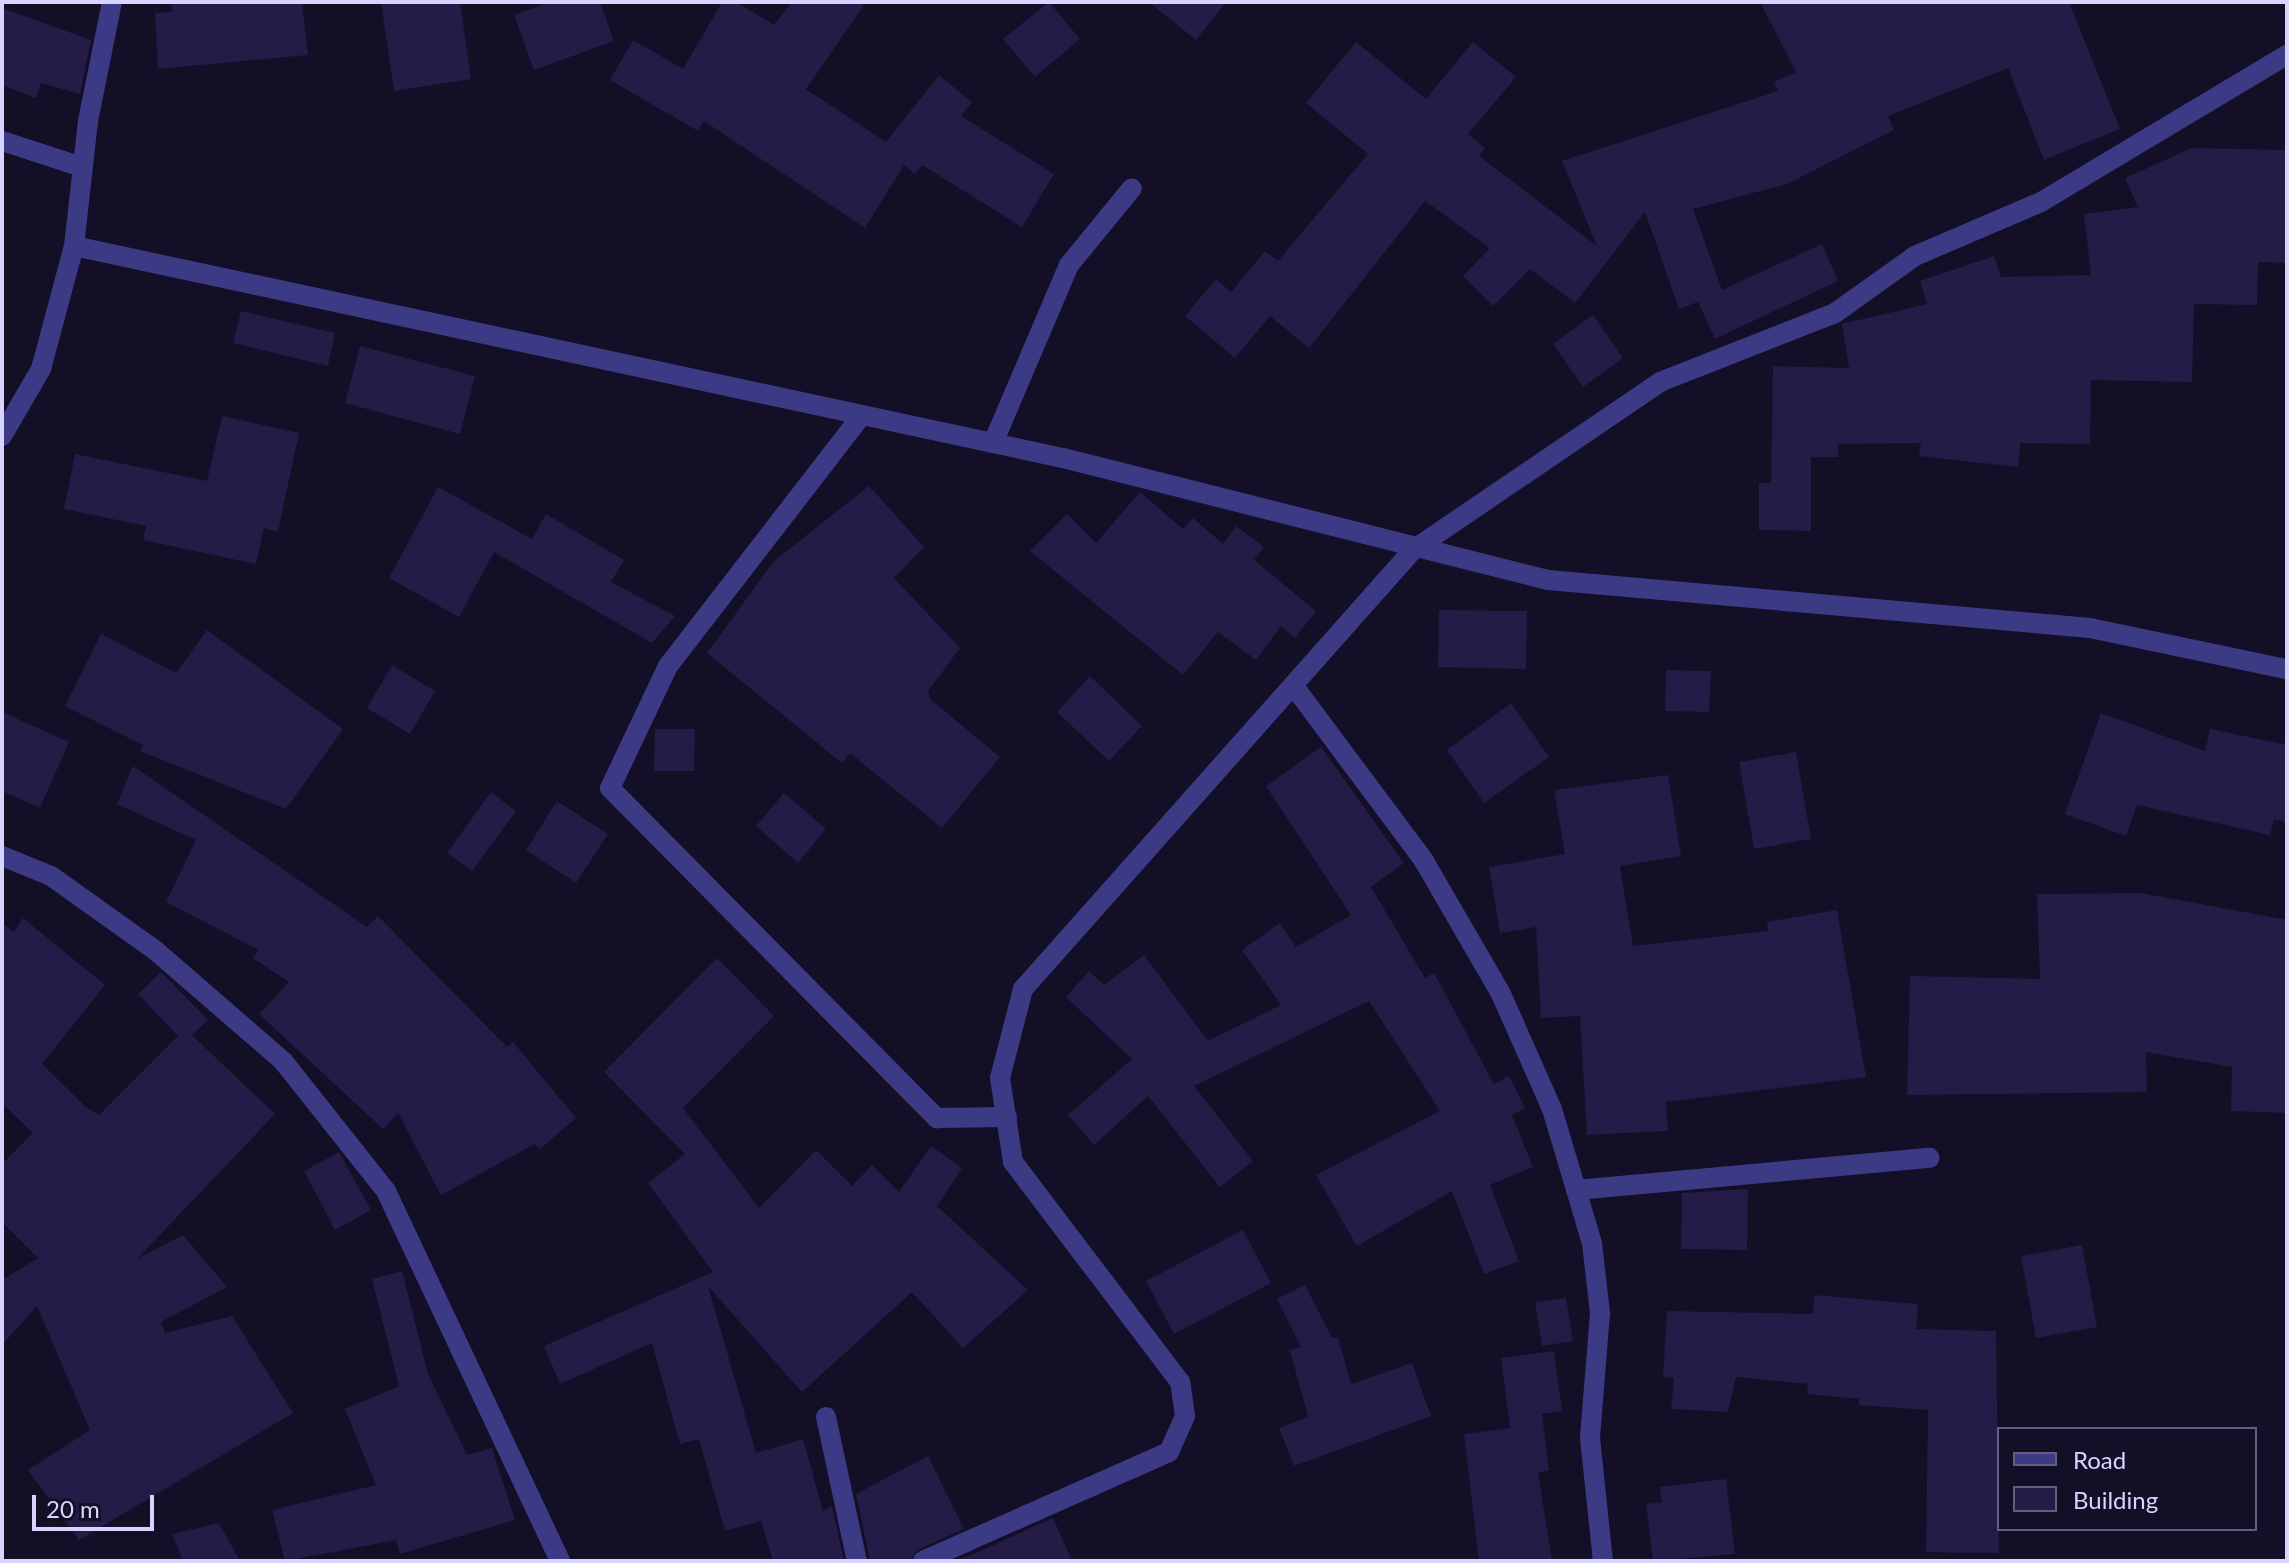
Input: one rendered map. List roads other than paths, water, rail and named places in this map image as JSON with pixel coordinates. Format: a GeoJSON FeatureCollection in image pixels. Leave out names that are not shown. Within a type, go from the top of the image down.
{"type":"FeatureCollection","features":[{"type":"Feature","properties":{"kind":"street"},"geometry":{"type":"LineString","coordinates":[[2,436],[41,369],[74,246],[82,167],[112,2]]}},
{"type":"Feature","properties":{"kind":"street"},"geometry":{"type":"LineString","coordinates":[[923,1561],[1169,1452],[1185,1416],[1180,1382],[1013,1162],[1000,1078],[1023,989],[1296,689],[1413,550],[1660,382],[1835,313],[1915,256],[2041,202],[2287,55]]}},
{"type":"Feature","properties":{"kind":"street"},"geometry":{"type":"LineString","coordinates":[[2,141],[82,167]]}},
{"type":"Feature","properties":{"kind":"street"},"geometry":{"type":"LineString","coordinates":[[993,443],[1069,265],[1132,188]]}},
{"type":"Feature","properties":{"kind":"street"},"geometry":{"type":"LineString","coordinates":[[74,246],[993,443],[1280,508],[1413,550],[1548,580],[2090,628],[2287,669]]}},
{"type":"Feature","properties":{"kind":"street"},"geometry":{"type":"LineString","coordinates":[[862,415],[668,666],[610,788],[937,1118],[1007,1117]]}},
{"type":"Feature","properties":{"kind":"street"},"geometry":{"type":"LineString","coordinates":[[1296,689],[1424,861],[1501,994],[1552,1109],[1576,1190],[1600,1313],[1590,1438],[1603,1561]]}},
{"type":"Feature","properties":{"kind":"street"},"geometry":{"type":"LineString","coordinates":[[2,856],[51,876],[156,951],[283,1061],[386,1191],[560,1561]]}},
{"type":"Feature","properties":{"kind":"street"},"geometry":{"type":"LineString","coordinates":[[1576,1190],[1930,1158]]}},
{"type":"Feature","properties":{"kind":"street"},"geometry":{"type":"LineString","coordinates":[[826,1417],[857,1561]]}}]}
